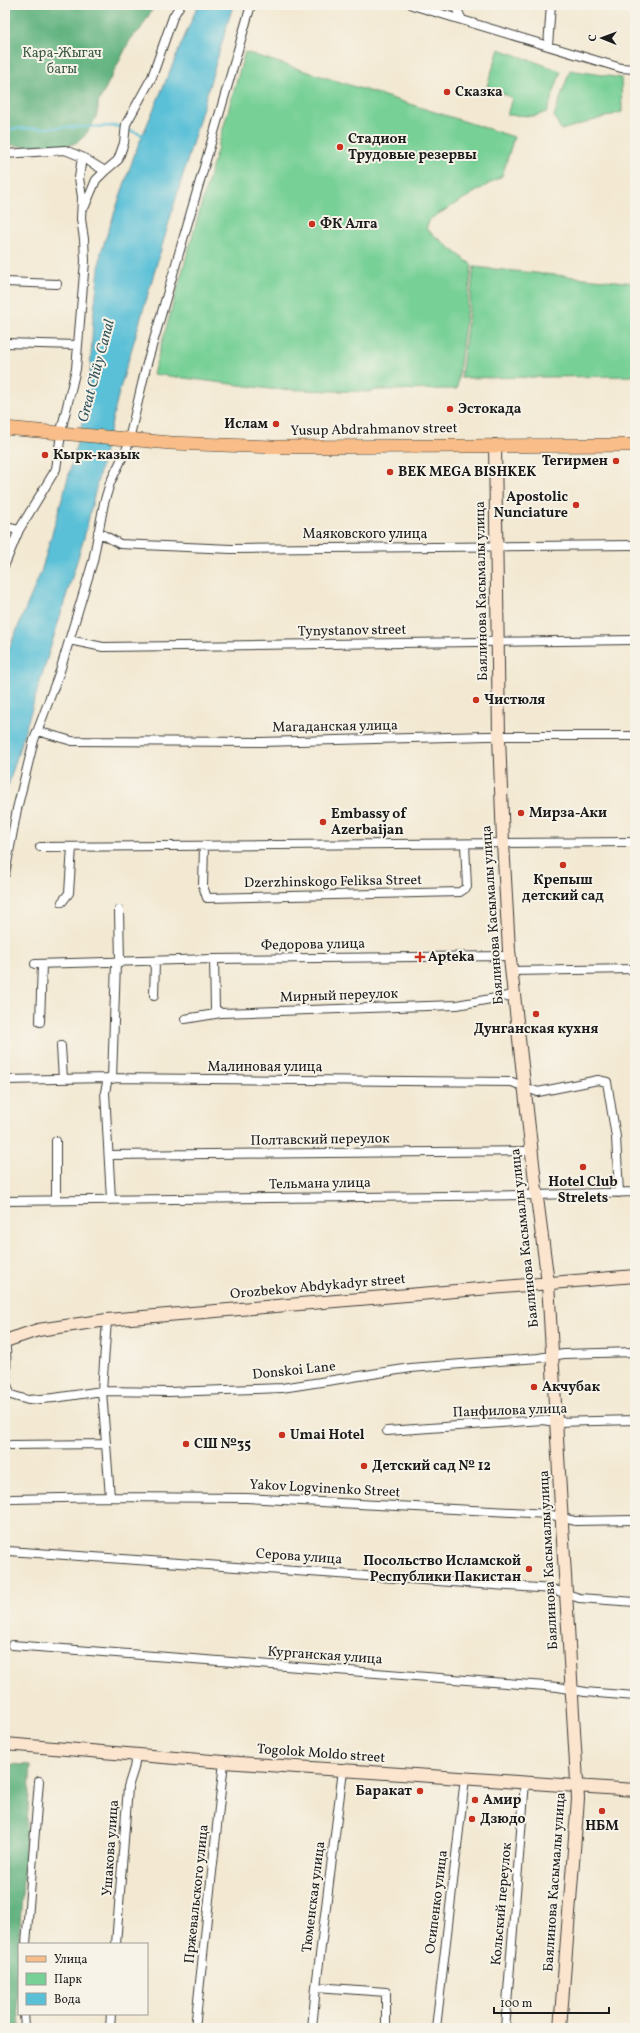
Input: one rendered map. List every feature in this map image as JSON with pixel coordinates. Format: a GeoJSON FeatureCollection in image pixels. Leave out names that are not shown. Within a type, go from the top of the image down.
{"type":"FeatureCollection","features":[{"type":"Feature","properties":{"kind":"main road","name":"Yusup Abdrahmanov street"},"geometry":{"type":"LineString","coordinates":[[5,428],[171,443],[273,447],[635,445]]}},
{"type":"Feature","properties":{"kind":"main road","name":"Баялинова Касымалы улица"},"geometry":{"type":"LineString","coordinates":[[495,445],[497,642],[503,842],[513,995],[536,1195],[548,1284],[578,1799],[560,2028]]}},
{"type":"Feature","properties":{"kind":"main road","name":"Orozbekov Abdykadyr street"},"geometry":{"type":"LineString","coordinates":[[5,1341],[38,1330],[107,1320],[635,1276]]}},
{"type":"Feature","properties":{"kind":"main road","name":"Togolok Moldo street"},"geometry":{"type":"LineString","coordinates":[[5,1744],[224,1762],[635,1790]]}},
{"type":"Feature","properties":{"kind":"street"},"geometry":{"type":"LineString","coordinates":[[81,219],[96,180],[118,160],[124,143],[126,124],[152,77],[173,17],[180,5]]}},
{"type":"Feature","properties":{"kind":"street"},"geometry":{"type":"LineString","coordinates":[[5,874],[17,810],[37,731],[60,671],[93,561],[98,532],[110,483],[129,440],[144,373],[251,5]]}},
{"type":"Feature","properties":{"kind":"street"},"geometry":{"type":"LineString","coordinates":[[412,5],[621,68],[635,69]]}},
{"type":"Feature","properties":{"kind":"street"},"geometry":{"type":"LineString","coordinates":[[455,5],[462,20]]}},
{"type":"Feature","properties":{"kind":"street"},"geometry":{"type":"LineString","coordinates":[[548,46],[551,5]]}},
{"type":"Feature","properties":{"kind":"street"},"geometry":{"type":"LineString","coordinates":[[5,154],[65,150],[82,157],[105,171]]}},
{"type":"Feature","properties":{"kind":"street"},"geometry":{"type":"LineString","coordinates":[[5,564],[19,530],[56,468],[66,434],[76,369],[85,261],[81,219],[82,197],[79,178],[82,157]]}},
{"type":"Feature","properties":{"kind":"street"},"geometry":{"type":"LineString","coordinates":[[5,282],[57,284]]}},
{"type":"Feature","properties":{"kind":"street"},"geometry":{"type":"LineString","coordinates":[[5,343],[77,345]]}},
{"type":"Feature","properties":{"kind":"street"},"geometry":{"type":"LineString","coordinates":[[5,527],[19,530]]}},
{"type":"Feature","properties":{"kind":"street","name":"Маяковского улица"},"geometry":{"type":"LineString","coordinates":[[98,532],[120,544],[231,549],[635,545]]}},
{"type":"Feature","properties":{"kind":"street","name":"Tynystanov street"},"geometry":{"type":"LineString","coordinates":[[69,640],[103,647],[635,640]]}},
{"type":"Feature","properties":{"kind":"street","name":"Магаданская улица"},"geometry":{"type":"LineString","coordinates":[[37,731],[80,742],[261,742],[499,736],[635,736]]}},
{"type":"Feature","properties":{"kind":"street"},"geometry":{"type":"LineString","coordinates":[[40,847],[635,842]]}},
{"type":"Feature","properties":{"kind":"street","name":"Dzerzhinskogo Feliksa Street"},"geometry":{"type":"LineString","coordinates":[[204,846],[203,886],[207,898],[460,892],[467,887],[465,844]]}},
{"type":"Feature","properties":{"kind":"street"},"geometry":{"type":"LineString","coordinates":[[62,902],[69,893],[72,847]]}},
{"type":"Feature","properties":{"kind":"street"},"geometry":{"type":"LineString","coordinates":[[111,1199],[105,1092],[110,1078],[118,963],[119,910]]}},
{"type":"Feature","properties":{"kind":"street","name":"Федорова улица"},"geometry":{"type":"LineString","coordinates":[[40,1022],[39,964],[155,962],[214,959],[510,956]]}},
{"type":"Feature","properties":{"kind":"street"},"geometry":{"type":"LineString","coordinates":[[214,959],[215,1009],[221,1013]]}},
{"type":"Feature","properties":{"kind":"street"},"geometry":{"type":"LineString","coordinates":[[154,996],[155,962]]}},
{"type":"Feature","properties":{"kind":"street"},"geometry":{"type":"LineString","coordinates":[[511,971],[635,969]]}},
{"type":"Feature","properties":{"kind":"street","name":"Мирный переулок"},"geometry":{"type":"LineString","coordinates":[[185,1019],[221,1013],[457,1005],[513,995]]}},
{"type":"Feature","properties":{"kind":"street"},"geometry":{"type":"LineString","coordinates":[[61,1046],[63,1079]]}},
{"type":"Feature","properties":{"kind":"street","name":"Малиновая улица"},"geometry":{"type":"LineString","coordinates":[[5,1080],[110,1078],[512,1082],[538,1092],[598,1080],[607,1082],[616,1137],[619,1193]]}},
{"type":"Feature","properties":{"kind":"street"},"geometry":{"type":"LineString","coordinates":[[56,1141],[56,1200]]}},
{"type":"Feature","properties":{"kind":"street","name":"Полтавский переулок"},"geometry":{"type":"LineString","coordinates":[[109,1155],[531,1151]]}},
{"type":"Feature","properties":{"kind":"street","name":"Тельмана улица"},"geometry":{"type":"LineString","coordinates":[[5,1201],[536,1195],[635,1192]]}},
{"type":"Feature","properties":{"kind":"street"},"geometry":{"type":"LineString","coordinates":[[107,1320],[102,1391],[110,1497]]}},
{"type":"Feature","properties":{"kind":"street","name":"Donskoi Lane"},"geometry":{"type":"LineString","coordinates":[[5,1341],[7,1349],[7,1388],[11,1395],[28,1400],[47,1399],[102,1391],[169,1392],[282,1388],[411,1368],[552,1356],[635,1352]]}},
{"type":"Feature","properties":{"kind":"street","name":"Панфилова улица"},"geometry":{"type":"LineString","coordinates":[[387,1431],[542,1420],[556,1422],[635,1420]]}},
{"type":"Feature","properties":{"kind":"street"},"geometry":{"type":"LineString","coordinates":[[11,1445],[106,1444]]}},
{"type":"Feature","properties":{"kind":"street","name":"Yakov Logvinenko Street"},"geometry":{"type":"LineString","coordinates":[[12,1499],[110,1497],[246,1498],[548,1514],[575,1521],[635,1520]]}},
{"type":"Feature","properties":{"kind":"street","name":"Серова улица"},"geometry":{"type":"LineString","coordinates":[[8,1551],[552,1589],[579,1598],[635,1602]]}},
{"type":"Feature","properties":{"kind":"street","name":"Курганская улица"},"geometry":{"type":"LineString","coordinates":[[12,1645],[572,1689],[585,1692],[635,1696]]}},
{"type":"Feature","properties":{"kind":"street","name":"Ушакова улица"},"geometry":{"type":"LineString","coordinates":[[116,1943],[128,1787],[134,1768],[136,1755]]}},
{"type":"Feature","properties":{"kind":"street","name":"Пржевальского улица"},"geometry":{"type":"LineString","coordinates":[[196,2028],[224,1762]]}},
{"type":"Feature","properties":{"kind":"street","name":"Тюменская улица"},"geometry":{"type":"LineString","coordinates":[[312,2028],[343,1770]]}},
{"type":"Feature","properties":{"kind":"street","name":"Осипенко улица"},"geometry":{"type":"LineString","coordinates":[[436,2028],[465,1778]]}},
{"type":"Feature","properties":{"kind":"street"},"geometry":{"type":"LineString","coordinates":[[26,1943],[39,1781]]}},
{"type":"Feature","properties":{"kind":"street","name":"Кольский переулок"},"geometry":{"type":"LineString","coordinates":[[505,2028],[525,1782]]}},
{"type":"Feature","properties":{"kind":"street"},"geometry":{"type":"LineString","coordinates":[[316,1987],[386,1992],[386,2028]]}},
{"type":"Feature","properties":{"kind":"street"},"geometry":{"type":"LineString","coordinates":[[24,2015],[25,2028]]}},
{"type":"Feature","properties":{"kind":"street"},"geometry":{"type":"LineString","coordinates":[[110,2028],[111,2015]]}},
{"type":"Feature","properties":{"kind":"green space","name":"Кара-Жыгач багы"},"geometry":{"type":"Polygon","coordinates":[[[5,5],[155,5],[140,30],[131,38],[98,103],[97,113],[93,123],[84,136],[73,144],[44,148],[5,144],[5,5]]]}},
{"type":"Feature","properties":{"kind":"green space"},"geometry":{"type":"Polygon","coordinates":[[[499,49],[561,71],[547,112],[534,116],[507,115],[512,98],[487,86],[499,49]]]}},
{"type":"Feature","properties":{"kind":"green space","name":"ФК Алга"},"geometry":{"type":"Polygon","coordinates":[[[245,52],[514,137],[502,176],[430,219],[426,229],[472,265],[457,389],[376,390],[369,392],[270,389],[153,374],[245,52]]]}},
{"type":"Feature","properties":{"kind":"green space"},"geometry":{"type":"Polygon","coordinates":[[[570,70],[621,78],[622,112],[561,130],[554,116],[570,70]]]}},
{"type":"Feature","properties":{"kind":"green space"},"geometry":{"type":"Polygon","coordinates":[[[474,267],[635,283],[635,376],[461,378],[474,267]]]}},
{"type":"Feature","properties":{"kind":"green space"},"geometry":{"type":"Polygon","coordinates":[[[5,1764],[31,1765],[16,1981],[20,2028],[5,2028],[5,1764]]]}},
{"type":"Feature","properties":{"kind":"water","name":"Great Chüy Canal"},"geometry":{"type":"Polygon","coordinates":[[[198,5],[233,5],[119,392],[84,538],[5,796],[5,658],[41,572],[68,478],[89,395],[93,319],[101,252],[135,153],[198,5]]]}},
{"type":"Feature","properties":{"kind":"waterway"},"geometry":{"type":"LineString","coordinates":[[5,129],[117,126],[143,135]]}},
{"type":"Feature","properties":{"kind":"place","name":"Сказка"},"geometry":{"type":"Point","coordinates":[447,92]}},
{"type":"Feature","properties":{"kind":"place","name":"Стадион Трудовые резервы"},"geometry":{"type":"Point","coordinates":[340,147]}},
{"type":"Feature","properties":{"kind":"place","name":"ФК Алга"},"geometry":{"type":"Point","coordinates":[312,224]}},
{"type":"Feature","properties":{"kind":"place","name":"Эстокада"},"geometry":{"type":"Point","coordinates":[450,409]}},
{"type":"Feature","properties":{"kind":"place","name":"Ислам"},"geometry":{"type":"Point","coordinates":[276,424]}},
{"type":"Feature","properties":{"kind":"place","name":"Кырк-казык"},"geometry":{"type":"Point","coordinates":[45,455]}},
{"type":"Feature","properties":{"kind":"place","name":"Тегирмен"},"geometry":{"type":"Point","coordinates":[616,461]}},
{"type":"Feature","properties":{"kind":"place","name":"BEK MEGA BISHKEK"},"geometry":{"type":"Point","coordinates":[390,472]}},
{"type":"Feature","properties":{"kind":"place","name":"Apostolic Nunciature"},"geometry":{"type":"Point","coordinates":[576,505]}},
{"type":"Feature","properties":{"kind":"place","name":"Чистюля"},"geometry":{"type":"Point","coordinates":[476,700]}},
{"type":"Feature","properties":{"kind":"place","name":"Мирза-Аки"},"geometry":{"type":"Point","coordinates":[521,813]}},
{"type":"Feature","properties":{"kind":"place","name":"Embassy of Azerbaijan"},"geometry":{"type":"Point","coordinates":[323,822]}},
{"type":"Feature","properties":{"kind":"place","name":"Крепыш детский сад"},"geometry":{"type":"Point","coordinates":[563,865]}},
{"type":"Feature","properties":{"kind":"place","name":"Apteka"},"geometry":{"type":"Point","coordinates":[420,957]}},
{"type":"Feature","properties":{"kind":"place","name":"Дунганская кухня"},"geometry":{"type":"Point","coordinates":[536,1014]}},
{"type":"Feature","properties":{"kind":"place","name":"Hotel Club Strelets"},"geometry":{"type":"Point","coordinates":[583,1167]}},
{"type":"Feature","properties":{"kind":"place","name":"Акчубак"},"geometry":{"type":"Point","coordinates":[534,1387]}},
{"type":"Feature","properties":{"kind":"place","name":"Umai Hotel"},"geometry":{"type":"Point","coordinates":[282,1435]}},
{"type":"Feature","properties":{"kind":"place","name":"СШ №35"},"geometry":{"type":"Point","coordinates":[186,1444]}},
{"type":"Feature","properties":{"kind":"place","name":"Детский сад № 12"},"geometry":{"type":"Point","coordinates":[364,1466]}},
{"type":"Feature","properties":{"kind":"place","name":"Посольство Исламской Республики Пакистан"},"geometry":{"type":"Point","coordinates":[529,1569]}},
{"type":"Feature","properties":{"kind":"place","name":"Баракат"},"geometry":{"type":"Point","coordinates":[420,1791]}},
{"type":"Feature","properties":{"kind":"place","name":"Амир"},"geometry":{"type":"Point","coordinates":[475,1800]}},
{"type":"Feature","properties":{"kind":"place","name":"НБМ"},"geometry":{"type":"Point","coordinates":[602,1811]}},
{"type":"Feature","properties":{"kind":"place","name":"Дзюдо"},"geometry":{"type":"Point","coordinates":[472,1819]}}]}
